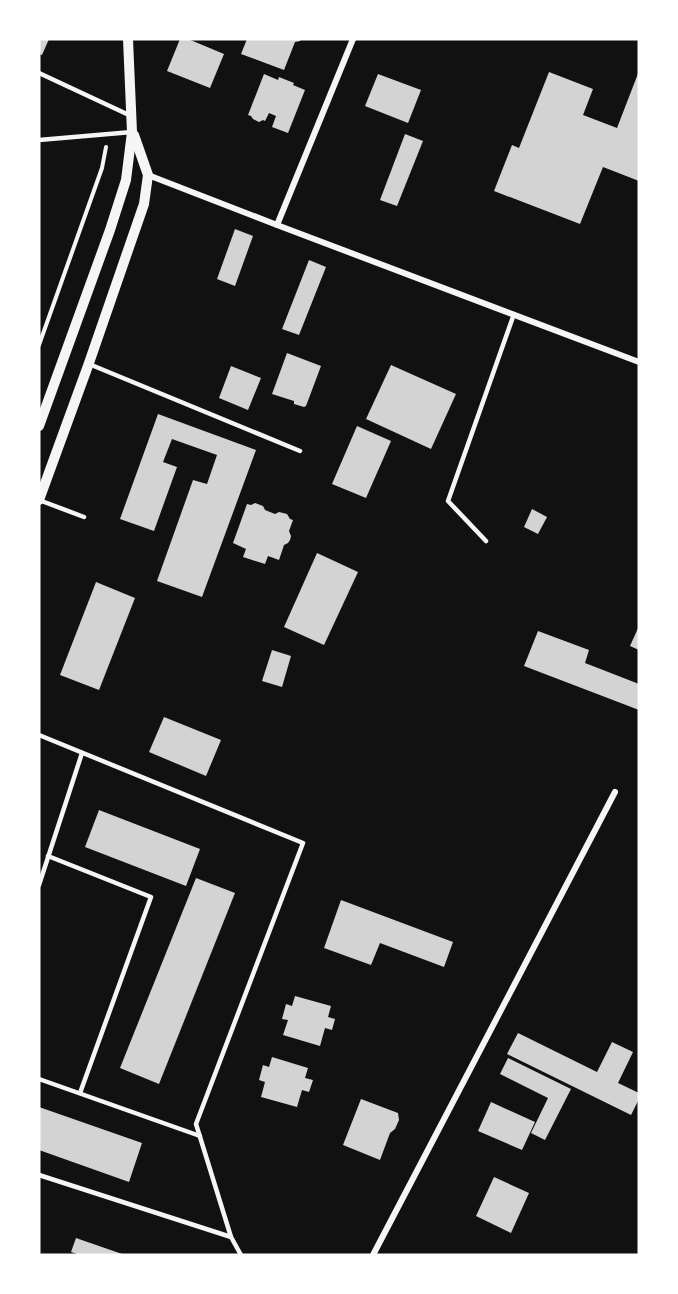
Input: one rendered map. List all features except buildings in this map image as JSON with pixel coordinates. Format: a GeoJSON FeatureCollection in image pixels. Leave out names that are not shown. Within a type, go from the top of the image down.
{"type":"FeatureCollection","features":[{"type":"Feature","properties":{"kind":"street"},"geometry":{"type":"LineString","coordinates":[[39,426],[126,180],[132,132],[128,39]]}},
{"type":"Feature","properties":{"kind":"street"},"geometry":{"type":"LineString","coordinates":[[277,225],[353,39]]}},
{"type":"Feature","properties":{"kind":"street"},"geometry":{"type":"LineString","coordinates":[[39,500],[144,204],[148,175],[132,132]]}},
{"type":"Feature","properties":{"kind":"street"},"geometry":{"type":"LineString","coordinates":[[148,175],[639,362]]}},
{"type":"Feature","properties":{"kind":"street"},"geometry":{"type":"LineString","coordinates":[[373,1255],[615,792]]}},
{"type":"Feature","properties":{"kind":"lane"},"geometry":{"type":"LineString","coordinates":[[39,73],[132,116]]}},
{"type":"Feature","properties":{"kind":"lane"},"geometry":{"type":"LineString","coordinates":[[39,140],[132,132]]}},
{"type":"Feature","properties":{"kind":"lane"},"geometry":{"type":"LineString","coordinates":[[486,542],[448,501],[514,314]]}},
{"type":"Feature","properties":{"kind":"lane"},"geometry":{"type":"LineString","coordinates":[[89,363],[300,451]]}},
{"type":"Feature","properties":{"kind":"lane"},"geometry":{"type":"LineString","coordinates":[[39,500],[84,517]]}},
{"type":"Feature","properties":{"kind":"lane"},"geometry":{"type":"LineString","coordinates":[[39,735],[303,843],[196,1124],[231,1237],[240,1255]]}},
{"type":"Feature","properties":{"kind":"lane"},"geometry":{"type":"LineString","coordinates":[[39,885],[82,753]]}},
{"type":"Feature","properties":{"kind":"lane"},"geometry":{"type":"LineString","coordinates":[[48,856],[151,897],[80,1093]]}},
{"type":"Feature","properties":{"kind":"lane"},"geometry":{"type":"LineString","coordinates":[[39,1078],[200,1136]]}},
{"type":"Feature","properties":{"kind":"lane"},"geometry":{"type":"LineString","coordinates":[[39,1175],[231,1237]]}},
{"type":"Feature","properties":{"kind":"path"},"geometry":{"type":"LineString","coordinates":[[39,345],[102,168],[108,134]]}}]}
